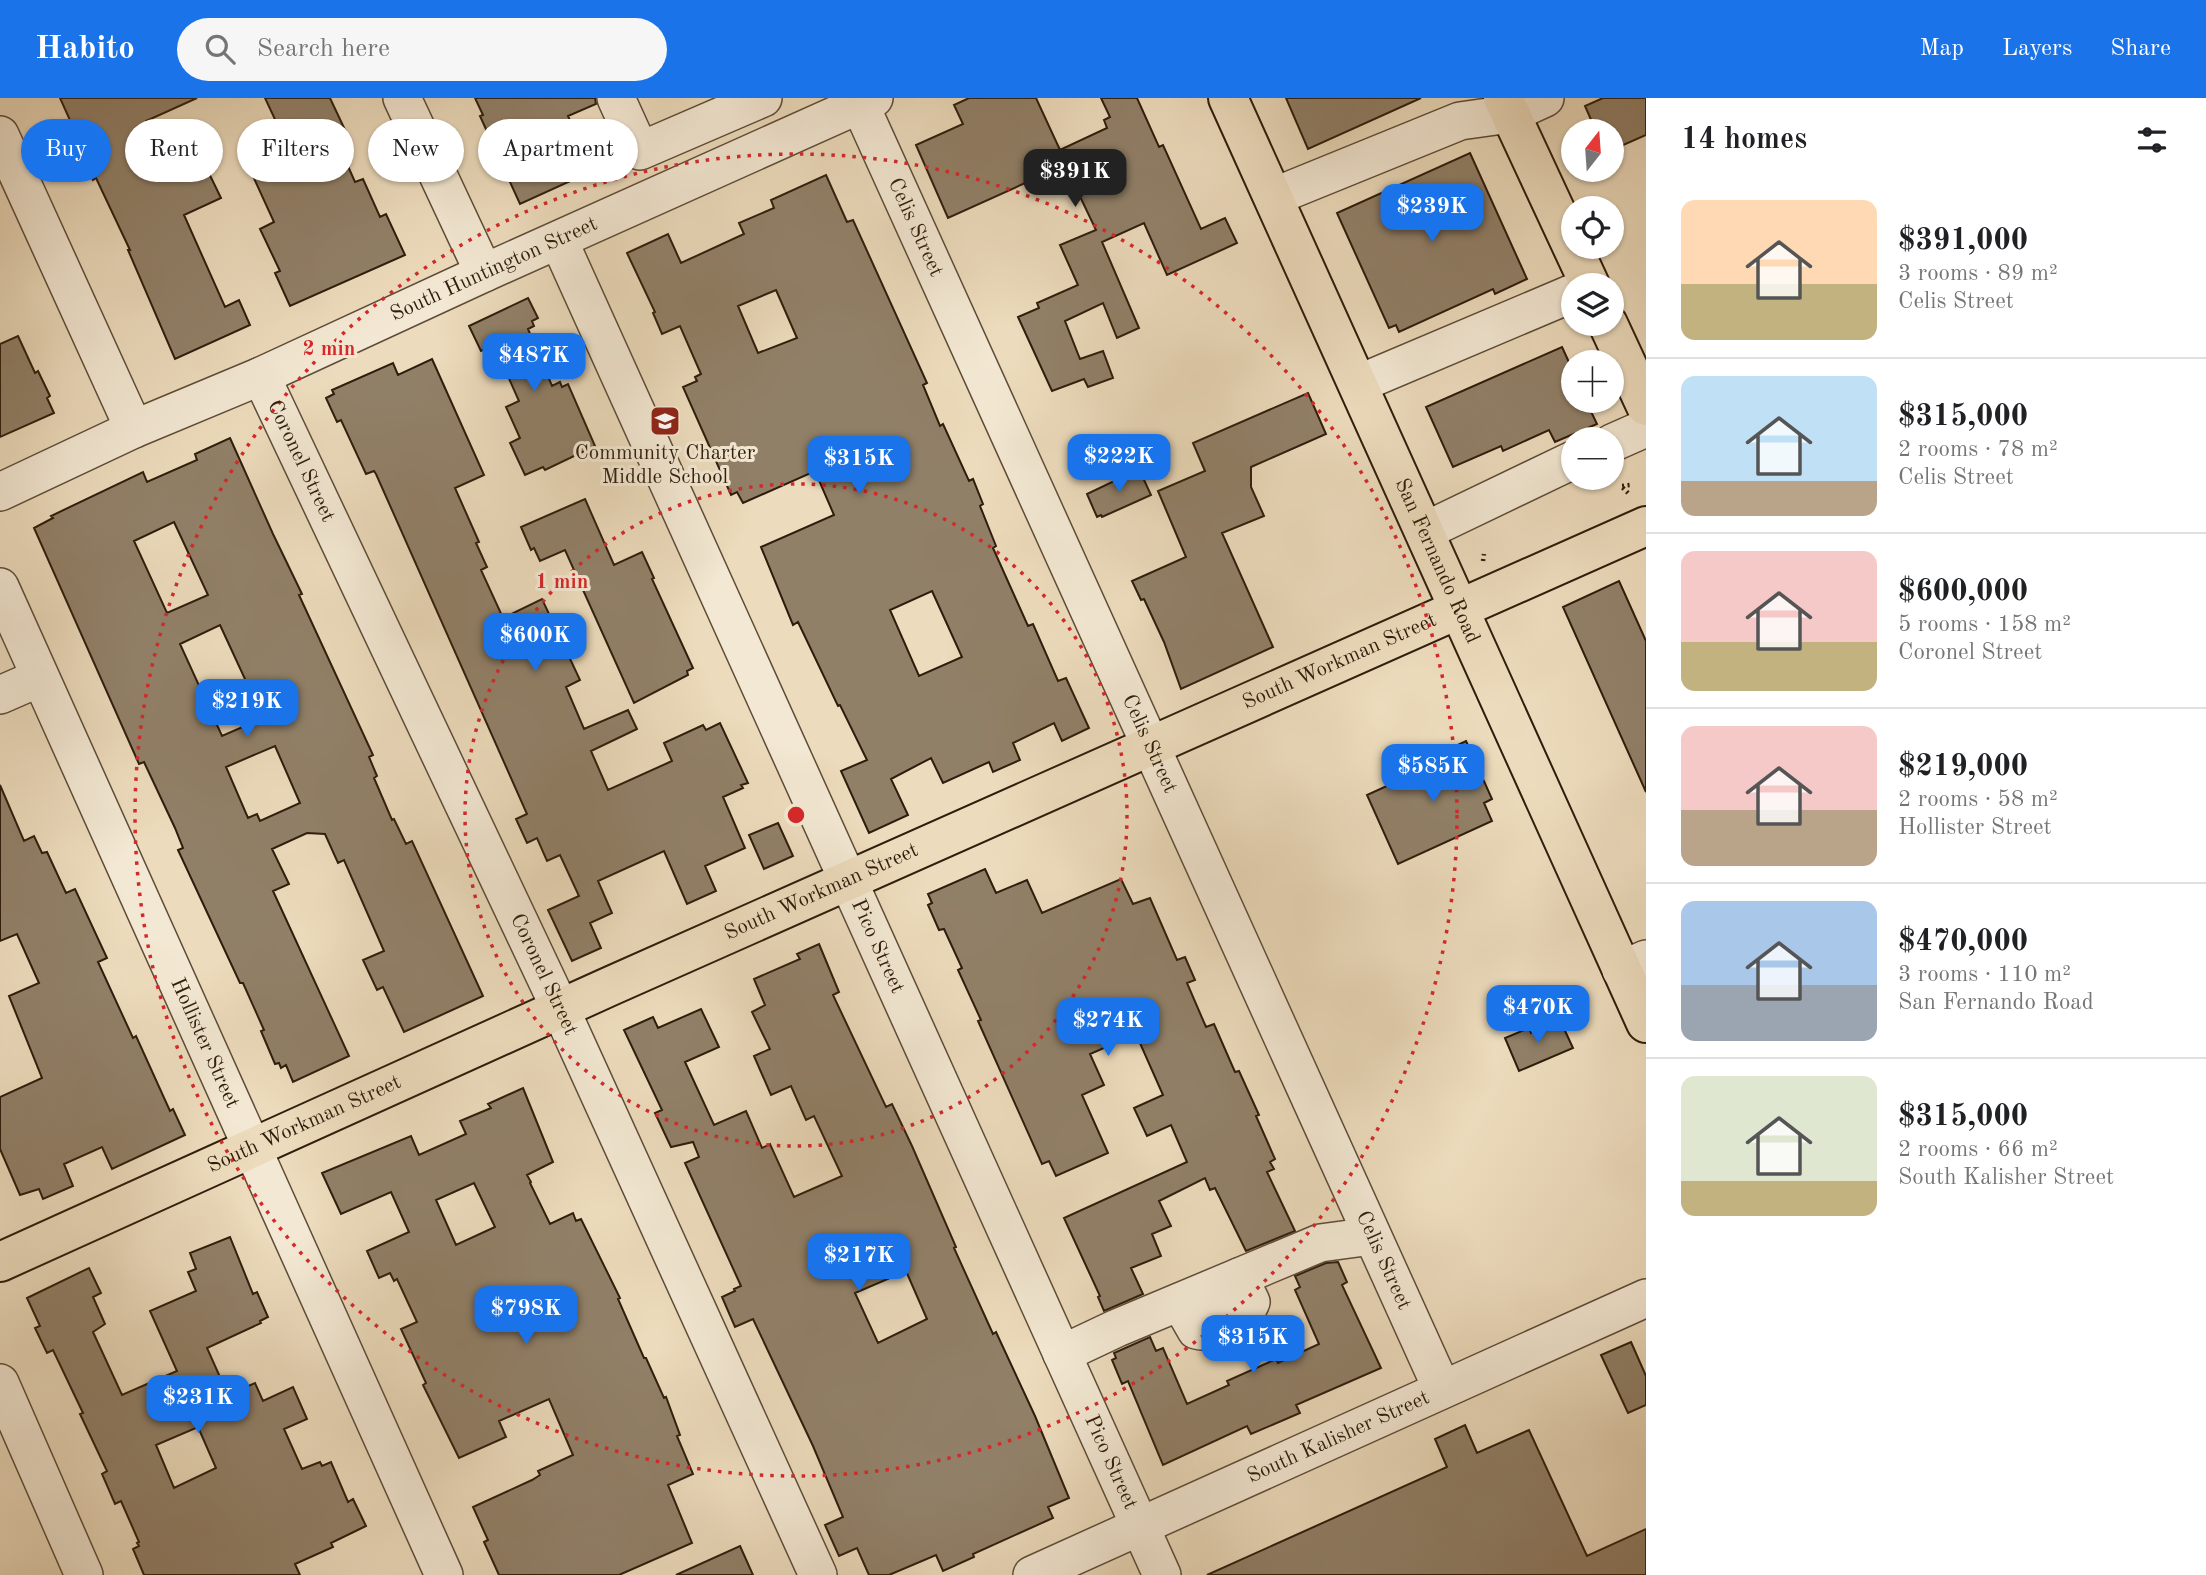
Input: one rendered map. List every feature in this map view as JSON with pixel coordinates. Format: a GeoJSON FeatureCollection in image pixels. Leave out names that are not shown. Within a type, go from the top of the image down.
{"type":"FeatureCollection","features":[{"type":"Feature","properties":{"kind":"main road","name":"San Fernando Road"},"geometry":{"type":"LineString","coordinates":[[1228,98],[1459,608],[1634,964],[1646,1023]]}},
{"type":"Feature","properties":{"kind":"main road"},"geometry":{"type":"LineString","coordinates":[[1507,106],[1584,273]]}},
{"type":"Feature","properties":{"kind":"main road"},"geometry":{"type":"LineString","coordinates":[[1613,336],[1645,405]]}},
{"type":"Feature","properties":{"kind":"main road","name":"South Workman Street"},"geometry":{"type":"LineString","coordinates":[[0,1262],[847,878],[1150,747],[1646,526]]}},
{"type":"Feature","properties":{"kind":"street"},"geometry":{"type":"LineString","coordinates":[[402,98],[484,273]]}},
{"type":"Feature","properties":{"kind":"street"},"geometry":{"type":"LineString","coordinates":[[616,98],[640,151],[714,108],[763,98]]}},
{"type":"Feature","properties":{"kind":"street"},"geometry":{"type":"LineString","coordinates":[[1273,197],[1460,121],[1507,106],[1545,98]]}},
{"type":"Feature","properties":{"kind":"street","name":"South Huntington Street"},"geometry":{"type":"LineString","coordinates":[[0,492],[134,429],[261,376],[863,100]]}},
{"type":"Feature","properties":{"kind":"street","name":"Celis Street"},"geometry":{"type":"LineString","coordinates":[[863,100],[1150,747],[1442,1389]]}},
{"type":"Feature","properties":{"kind":"street"},"geometry":{"type":"LineString","coordinates":[[0,135],[134,429]]}},
{"type":"Feature","properties":{"kind":"street","name":"Pico Street"},"geometry":{"type":"LineString","coordinates":[[559,240],[1162,1575]]}},
{"type":"Feature","properties":{"kind":"street"},"geometry":{"type":"LineString","coordinates":[[1358,384],[1561,298]]}},
{"type":"Feature","properties":{"kind":"street","name":"Coronel Street"},"geometry":{"type":"LineString","coordinates":[[261,376],[560,1007],[818,1575]]}},
{"type":"Feature","properties":{"kind":"street"},"geometry":{"type":"LineString","coordinates":[[1624,429],[1645,405]]}},
{"type":"Feature","properties":{"kind":"street"},"geometry":{"type":"LineString","coordinates":[[1425,531],[1561,466]]}},
{"type":"Feature","properties":{"kind":"street","name":"Hollister Street"},"geometry":{"type":"LineString","coordinates":[[0,587],[444,1575]]}},
{"type":"Feature","properties":{"kind":"street"},"geometry":{"type":"LineString","coordinates":[[0,695],[39,678]]}},
{"type":"Feature","properties":{"kind":"street"},"geometry":{"type":"LineString","coordinates":[[1062,1354],[1180,1302],[1196,1330],[1201,1331],[1247,1310],[1251,1302],[1239,1277],[1320,1243],[1372,1236]]}},
{"type":"Feature","properties":{"kind":"street","name":"South Kalisher Street"},"geometry":{"type":"LineString","coordinates":[[1032,1575],[1646,1298]]}},
{"type":"Feature","properties":{"kind":"street"},"geometry":{"type":"LineString","coordinates":[[0,1383],[84,1575]]}},
{"type":"Feature","properties":{"kind":"path"},"geometry":{"type":"LineString","coordinates":[[1628,493],[1621,486],[1630,485]]}},
{"type":"Feature","properties":{"kind":"path"},"geometry":{"type":"LineString","coordinates":[[1483,561],[1484,554]]}},
{"type":"Feature","properties":{"kind":"building"},"geometry":{"type":"Polygon","coordinates":[[[60,98],[197,98],[150,119],[125,119],[125,182],[213,182],[221,198],[184,215],[225,307],[239,300],[250,325],[175,359],[130,250],[98,182],[111,182],[111,119],[69,119],[60,98]]]}},
{"type":"Feature","properties":{"kind":"building"},"geometry":{"type":"Polygon","coordinates":[[[265,98],[330,98],[340,119],[275,119],[265,98]]]}},
{"type":"Feature","properties":{"kind":"building"},"geometry":{"type":"Polygon","coordinates":[[[475,98],[595,98],[596,104],[568,116],[569,119],[481,119],[480,116],[483,115],[475,98]]]}},
{"type":"Feature","properties":{"kind":"building"},"geometry":{"type":"Polygon","coordinates":[[[969,98],[1036,98],[1060,150],[1107,128],[1104,120],[1110,117],[1101,98],[1137,98],[1159,147],[1163,145],[1201,229],[1225,218],[1237,243],[1167,275],[1144,223],[1102,242],[1139,328],[1117,338],[1103,303],[1065,321],[1080,359],[1103,351],[1113,378],[1088,387],[1084,379],[1052,391],[1018,317],[1039,308],[1037,303],[1078,285],[1060,245],[1096,230],[1065,165],[948,218],[916,145],[963,124],[954,105],[969,98]]]}},
{"type":"Feature","properties":{"kind":"building"},"geometry":{"type":"Polygon","coordinates":[[[1286,98],[1421,98],[1308,149],[1286,98]]]}},
{"type":"Feature","properties":{"kind":"building"},"geometry":{"type":"Polygon","coordinates":[[[1603,98],[1646,98],[1646,135],[1624,145],[1624,119],[1591,119],[1585,106],[1603,98]]]}},
{"type":"Feature","properties":{"kind":"building"},"geometry":{"type":"Polygon","coordinates":[[[1470,153],[1527,279],[1495,294],[1493,289],[1399,332],[1396,325],[1389,328],[1337,213],[1470,153]]]}},
{"type":"Feature","properties":{"kind":"building"},"geometry":{"type":"Polygon","coordinates":[[[826,175],[847,222],[853,220],[927,383],[923,385],[940,426],[943,424],[969,481],[973,479],[983,504],[980,506],[996,546],[993,548],[1028,626],[1033,624],[1058,681],[1066,678],[1089,728],[1062,741],[1054,723],[1013,743],[1020,760],[993,772],[989,762],[943,783],[931,758],[891,779],[908,815],[869,833],[841,771],[867,760],[798,622],[793,625],[761,547],[834,515],[815,471],[743,503],[737,492],[731,495],[683,387],[697,381],[695,377],[701,374],[680,326],[662,334],[653,313],[655,312],[627,253],[668,234],[681,263],[744,234],[739,223],[774,208],[771,200],[826,175]],[[776,290],[738,306],[758,353],[797,338],[776,290]],[[932,591],[890,610],[919,676],[962,657],[932,591]]]}},
{"type":"Feature","properties":{"kind":"building"},"geometry":{"type":"Polygon","coordinates":[[[363,179],[380,217],[386,214],[405,255],[290,306],[275,273],[280,271],[260,229],[274,222],[256,182],[354,182],[354,180],[355,182],[363,179]]]}},
{"type":"Feature","properties":{"kind":"building"},"geometry":{"type":"Polygon","coordinates":[[[510,182],[568,182],[520,204],[510,182]]]}},
{"type":"Feature","properties":{"kind":"building"},"geometry":{"type":"Polygon","coordinates":[[[528,298],[538,318],[532,321],[534,326],[528,329],[552,386],[560,382],[562,387],[568,384],[595,446],[545,470],[543,467],[525,475],[510,443],[520,438],[506,407],[519,401],[494,345],[481,351],[469,326],[528,298]]]}},
{"type":"Feature","properties":{"kind":"building"},"geometry":{"type":"Polygon","coordinates":[[[18,336],[35,373],[38,371],[50,396],[47,398],[54,413],[0,437],[0,344],[18,336]]]}},
{"type":"Feature","properties":{"kind":"building"},"geometry":{"type":"Polygon","coordinates":[[[1562,347],[1561,413],[1592,413],[1597,424],[1590,427],[1561,427],[1561,439],[1555,442],[1549,430],[1503,451],[1501,446],[1453,467],[1426,407],[1562,347]]]}},
{"type":"Feature","properties":{"kind":"building"},"geometry":{"type":"Polygon","coordinates":[[[432,359],[484,475],[455,488],[487,567],[481,570],[503,618],[542,599],[580,680],[566,687],[584,729],[628,710],[637,729],[591,751],[608,790],[672,761],[664,743],[703,725],[706,730],[720,723],[748,783],[723,797],[745,848],[705,866],[716,891],[687,904],[664,851],[598,881],[612,913],[590,923],[601,948],[572,961],[548,910],[579,896],[560,855],[547,861],[537,838],[527,843],[516,819],[527,814],[376,474],[374,471],[366,474],[341,420],[337,422],[326,398],[334,394],[332,390],[393,363],[398,375],[432,359]]]}},
{"type":"Feature","properties":{"kind":"building"},"geometry":{"type":"Polygon","coordinates":[[[1308,393],[1326,434],[1251,467],[1251,487],[1264,516],[1222,533],[1273,647],[1181,689],[1164,642],[1144,599],[1141,600],[1132,581],[1186,557],[1158,491],[1205,471],[1193,443],[1308,393]]]}},
{"type":"Feature","properties":{"kind":"building"},"geometry":{"type":"Polygon","coordinates":[[[230,438],[373,755],[369,757],[377,776],[374,778],[392,820],[394,819],[406,844],[412,841],[483,996],[404,1032],[383,987],[377,990],[363,960],[384,951],[344,860],[338,863],[325,834],[307,833],[272,849],[289,884],[273,891],[349,1056],[293,1082],[286,1065],[281,1068],[279,1063],[275,1064],[261,1031],[264,1030],[243,983],[240,983],[178,850],[183,848],[175,828],[144,762],[139,764],[34,528],[53,518],[51,516],[143,472],[147,482],[197,460],[195,454],[230,438]],[[174,522],[134,541],[167,613],[208,595],[174,522]],[[220,625],[180,644],[222,736],[263,718],[220,625]],[[275,746],[226,767],[248,818],[257,814],[260,821],[300,803],[275,746]]]}},
{"type":"Feature","properties":{"kind":"building"},"geometry":{"type":"Polygon","coordinates":[[[1139,469],[1151,495],[1097,517],[1087,494],[1139,469]]]}},
{"type":"Feature","properties":{"kind":"building"},"geometry":{"type":"Polygon","coordinates":[[[585,499],[614,565],[642,552],[693,668],[687,671],[688,675],[634,703],[565,550],[540,561],[534,548],[531,550],[521,527],[585,499]]]}},
{"type":"Feature","properties":{"kind":"building"},"geometry":{"type":"Polygon","coordinates":[[[1619,581],[1646,641],[1646,792],[1563,607],[1619,581]]]}},
{"type":"Feature","properties":{"kind":"building"},"geometry":{"type":"Polygon","coordinates":[[[1466,741],[1492,799],[1484,803],[1492,821],[1398,864],[1367,795],[1435,764],[1432,757],[1466,741]]]}},
{"type":"Feature","properties":{"kind":"building"},"geometry":{"type":"Polygon","coordinates":[[[0,785],[24,841],[34,836],[42,853],[47,852],[66,893],[75,889],[107,958],[98,962],[133,1038],[136,1036],[170,1111],[173,1109],[185,1135],[112,1169],[102,1147],[64,1164],[73,1186],[43,1199],[39,1189],[20,1195],[0,1149],[0,1097],[42,1078],[9,996],[39,983],[17,934],[0,941],[0,785]]]}},
{"type":"Feature","properties":{"kind":"building"},"geometry":{"type":"Polygon","coordinates":[[[778,823],[793,856],[764,869],[749,835],[778,823]]]}},
{"type":"Feature","properties":{"kind":"building"},"geometry":{"type":"Polygon","coordinates":[[[985,869],[996,893],[1027,880],[1042,913],[1121,879],[1133,904],[1150,898],[1177,960],[1185,957],[1195,980],[1187,983],[1206,1027],[1214,1024],[1235,1072],[1239,1071],[1259,1115],[1256,1116],[1275,1159],[1270,1162],[1274,1169],[1267,1172],[1295,1231],[1246,1251],[1215,1188],[1210,1190],[1205,1178],[1159,1201],[1171,1226],[1152,1234],[1161,1256],[1131,1268],[1143,1294],[1104,1311],[1098,1297],[1100,1296],[1064,1218],[1187,1162],[1171,1125],[1147,1136],[1134,1108],[1163,1095],[1136,1034],[1090,1054],[1104,1085],[1082,1095],[1108,1153],[1056,1176],[1049,1161],[1042,1164],[978,1021],[981,1020],[958,970],[962,968],[944,929],[939,930],[928,905],[932,903],[928,894],[985,869]]]}},
{"type":"Feature","properties":{"kind":"building"},"geometry":{"type":"Polygon","coordinates":[[[819,944],[839,992],[833,995],[886,1107],[892,1104],[912,1146],[956,1247],[954,1248],[993,1334],[996,1332],[1035,1416],[1069,1498],[1048,1507],[1053,1518],[973,1554],[974,1557],[943,1571],[936,1555],[889,1575],[869,1575],[857,1548],[839,1556],[825,1525],[843,1517],[813,1446],[753,1319],[735,1327],[722,1297],[741,1286],[685,1163],[699,1157],[693,1142],[671,1147],[655,1113],[662,1110],[624,1030],[653,1017],[658,1028],[701,1009],[719,1047],[685,1062],[714,1125],[746,1111],[762,1148],[770,1144],[794,1197],[842,1176],[814,1116],[806,1120],[791,1086],[771,1095],[754,1056],[770,1049],[752,1012],[765,1005],[754,979],[800,959],[797,954],[819,944]],[[906,1271],[855,1293],[878,1343],[927,1319],[906,1271]]]}},
{"type":"Feature","properties":{"kind":"building"},"geometry":{"type":"Polygon","coordinates":[[[1560,1020],[1573,1048],[1519,1071],[1505,1038],[1529,1028],[1531,1033],[1560,1020]]]}},
{"type":"Feature","properties":{"kind":"building"},"geometry":{"type":"Polygon","coordinates":[[[523,1088],[553,1162],[527,1175],[530,1183],[550,1224],[573,1213],[576,1221],[581,1219],[620,1298],[618,1299],[644,1358],[664,1398],[666,1397],[680,1435],[677,1436],[693,1474],[668,1485],[692,1543],[619,1575],[499,1575],[484,1542],[488,1540],[473,1507],[532,1480],[540,1475],[538,1471],[573,1455],[549,1399],[499,1421],[506,1437],[459,1458],[423,1385],[426,1383],[401,1329],[417,1322],[397,1279],[394,1281],[390,1273],[379,1278],[367,1251],[409,1232],[391,1192],[341,1214],[322,1173],[411,1136],[419,1155],[466,1134],[460,1121],[491,1108],[488,1104],[523,1088]],[[474,1183],[436,1200],[456,1245],[495,1227],[474,1183]]]}},
{"type":"Feature","properties":{"kind":"building"},"geometry":{"type":"Polygon","coordinates":[[[230,1237],[253,1294],[257,1292],[268,1317],[260,1321],[261,1323],[207,1348],[228,1395],[255,1383],[263,1401],[293,1387],[307,1419],[284,1429],[302,1469],[320,1462],[322,1466],[331,1462],[348,1502],[353,1499],[366,1526],[331,1543],[333,1547],[295,1564],[300,1575],[144,1575],[133,1549],[139,1546],[139,1542],[121,1501],[115,1504],[102,1474],[107,1471],[80,1414],[83,1413],[53,1350],[47,1353],[35,1328],[40,1326],[27,1298],[89,1268],[101,1293],[93,1297],[105,1324],[93,1332],[122,1395],[177,1371],[150,1311],[196,1291],[188,1272],[196,1269],[190,1253],[230,1237]],[[198,1427],[156,1445],[174,1488],[216,1468],[198,1427]]]}},
{"type":"Feature","properties":{"kind":"building"},"geometry":{"type":"Polygon","coordinates":[[[1338,1262],[1347,1282],[1342,1285],[1381,1368],[1296,1405],[1300,1413],[1251,1434],[1247,1426],[1163,1465],[1128,1381],[1122,1384],[1112,1360],[1116,1358],[1114,1353],[1150,1337],[1156,1351],[1163,1348],[1187,1404],[1229,1385],[1227,1381],[1276,1359],[1278,1363],[1319,1344],[1295,1290],[1300,1287],[1295,1276],[1326,1263],[1338,1262]]]}},
{"type":"Feature","properties":{"kind":"building"},"geometry":{"type":"Polygon","coordinates":[[[1631,1342],[1646,1376],[1646,1405],[1628,1413],[1601,1355],[1631,1342]]]}},
{"type":"Feature","properties":{"kind":"building"},"geometry":{"type":"Polygon","coordinates":[[[1465,1425],[1477,1453],[1529,1430],[1587,1556],[1646,1529],[1646,1575],[1207,1575],[1447,1467],[1435,1439],[1465,1425]]]}},
{"type":"Feature","properties":{"kind":"building"},"geometry":{"type":"Polygon","coordinates":[[[740,1546],[753,1575],[676,1575],[740,1546]]]}},
{"type":"Feature","properties":{"kind":"place","name":"Community Charter Middle School"},"geometry":{"type":"Point","coordinates":[665,421]}}]}
